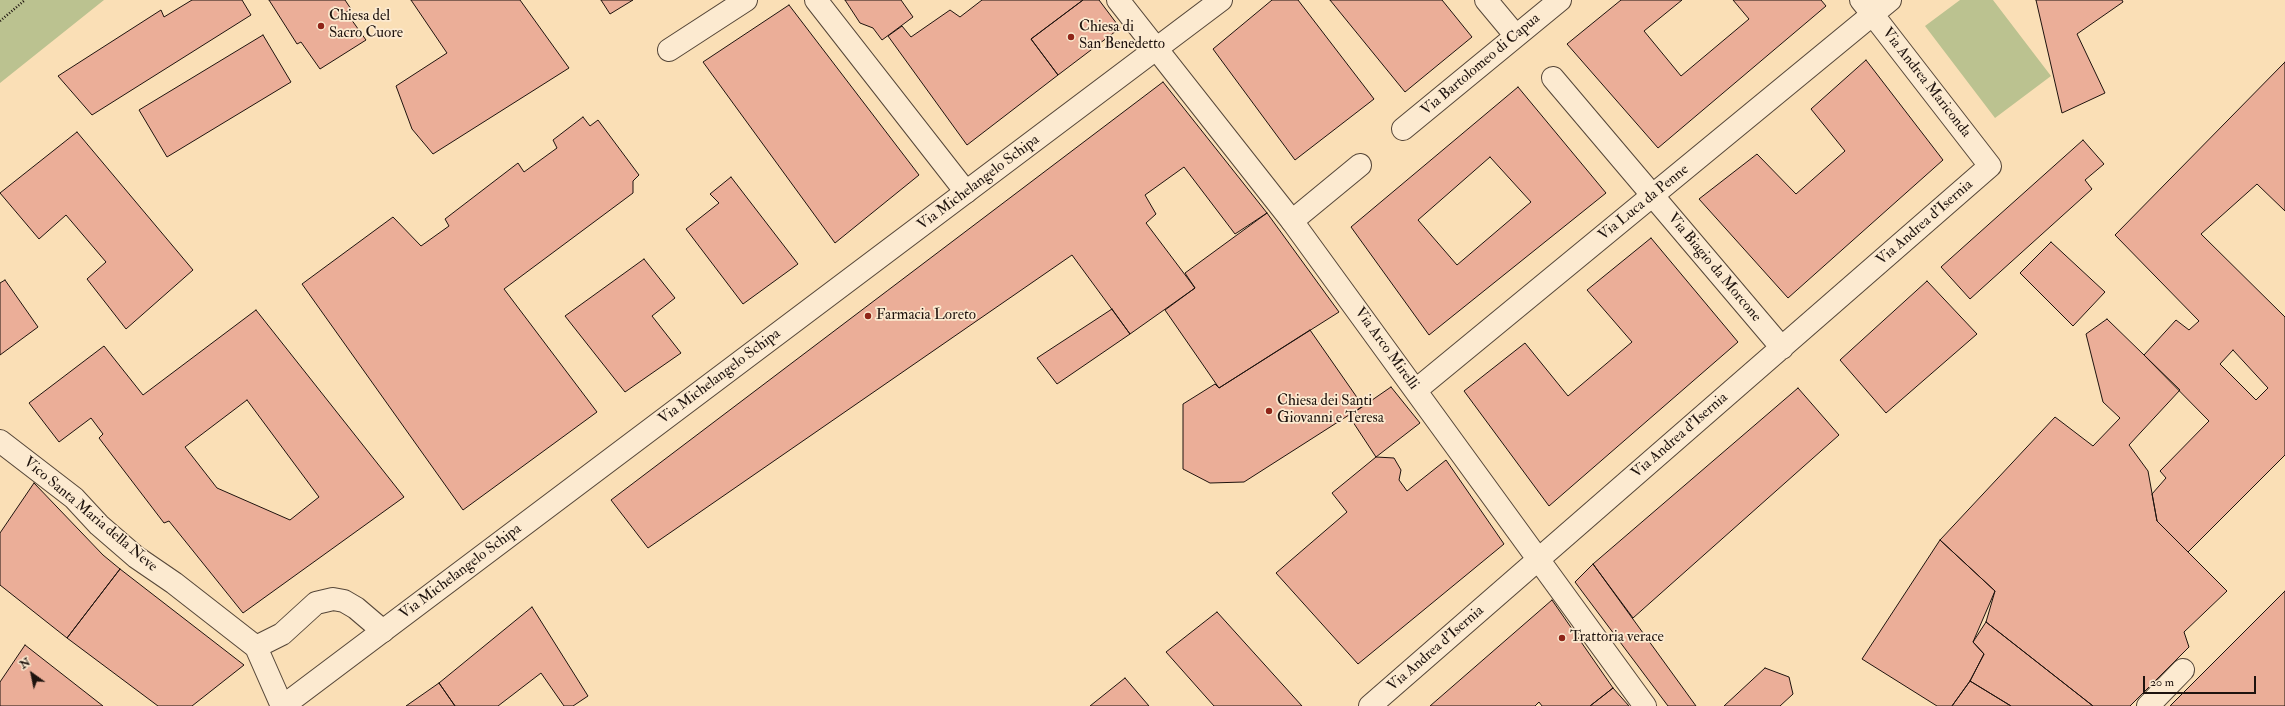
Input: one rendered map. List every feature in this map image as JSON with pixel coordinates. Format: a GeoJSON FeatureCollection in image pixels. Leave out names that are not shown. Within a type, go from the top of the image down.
{"type":"FeatureCollection","features":[{"type":"Feature","properties":{"kind":"street"},"geometry":{"type":"LineString","coordinates":[[669,50],[746,0]]}},
{"type":"Feature","properties":{"kind":"street"},"geometry":{"type":"LineString","coordinates":[[816,0],[966,192]]}},
{"type":"Feature","properties":{"kind":"street","name":"Via Arco Mirelli"},"geometry":{"type":"LineString","coordinates":[[1118,0],[1292,221],[1539,558],[1645,706]]}},
{"type":"Feature","properties":{"kind":"street","name":"Via Michelangelo Schipa"},"geometry":{"type":"LineString","coordinates":[[283,706],[1221,0]]}},
{"type":"Feature","properties":{"kind":"street"},"geometry":{"type":"LineString","coordinates":[[1486,0],[1516,36]]}},
{"type":"Feature","properties":{"kind":"street","name":"Via Bartolomeo di Capua"},"geometry":{"type":"LineString","coordinates":[[1403,129],[1560,0]]}},
{"type":"Feature","properties":{"kind":"street","name":"Via Luca da Penne"},"geometry":{"type":"LineString","coordinates":[[1416,390],[1653,196],[1867,7],[1890,0]]}},
{"type":"Feature","properties":{"kind":"street","name":"Via Andrea Mariconda"},"geometry":{"type":"LineString","coordinates":[[1867,7],[1990,166]]}},
{"type":"Feature","properties":{"kind":"street","name":"Via Biagio da Morcone"},"geometry":{"type":"LineString","coordinates":[[1553,78],[1782,348]]}},
{"type":"Feature","properties":{"kind":"street"},"geometry":{"type":"LineString","coordinates":[[1292,221],[1360,165]]}},
{"type":"Feature","properties":{"kind":"street","name":"Via Andrea d'Isernia"},"geometry":{"type":"LineString","coordinates":[[1370,706],[1990,166]]}},
{"type":"Feature","properties":{"kind":"street","name":"Vico Santa Maria della Neve"},"geometry":{"type":"LineString","coordinates":[[0,441],[74,498],[99,525],[136,557],[174,583],[256,647],[283,706]]}},
{"type":"Feature","properties":{"kind":"street"},"geometry":{"type":"LineString","coordinates":[[256,647],[282,634],[316,603],[333,599],[344,601],[356,608],[375,636]]}},
{"type":"Feature","properties":{"kind":"street"},"geometry":{"type":"LineString","coordinates":[[2148,706],[2183,670]]}},
{"type":"Feature","properties":{"kind":"path"},"geometry":{"type":"LineString","coordinates":[[0,21],[25,0]]}},
{"type":"Feature","properties":{"kind":"green space"},"geometry":{"type":"Polygon","coordinates":[[[0,0],[104,0],[0,83],[0,0]]]}},
{"type":"Feature","properties":{"kind":"green space"},"geometry":{"type":"Polygon","coordinates":[[[1960,0],[1993,0],[2051,76],[1995,118],[1925,26],[1960,0]]]}},
{"type":"Feature","properties":{"kind":"building"},"geometry":{"type":"Polygon","coordinates":[[[192,0],[242,0],[251,15],[92,115],[58,76],[161,10],[164,17],[192,0]]]}},
{"type":"Feature","properties":{"kind":"building","name":"Chiesa del Sacro Cuore"},"geometry":{"type":"Polygon","coordinates":[[[269,0],[345,0],[351,9],[346,12],[366,40],[320,69],[301,42],[297,44],[269,0]]]}},
{"type":"Feature","properties":{"kind":"building"},"geometry":{"type":"Polygon","coordinates":[[[411,0],[520,0],[569,68],[433,154],[412,129],[396,86],[447,53],[411,0]]]}},
{"type":"Feature","properties":{"kind":"building"},"geometry":{"type":"Polygon","coordinates":[[[601,0],[633,0],[610,14],[601,0]]]}},
{"type":"Feature","properties":{"kind":"building"},"geometry":{"type":"Polygon","coordinates":[[[845,0],[901,0],[913,17],[882,40],[873,28],[860,23],[845,0]]]}},
{"type":"Feature","properties":{"kind":"building"},"geometry":{"type":"Polygon","coordinates":[[[982,0],[1083,0],[1031,39],[1058,75],[967,145],[888,36],[902,26],[911,37],[950,10],[960,17],[982,0]]]}},
{"type":"Feature","properties":{"kind":"building","name":"Chiesa di San Benedetto"},"geometry":{"type":"Polygon","coordinates":[[[1083,0],[1099,0],[1120,28],[1058,75],[1031,39],[1083,0]]]}},
{"type":"Feature","properties":{"kind":"building"},"geometry":{"type":"Polygon","coordinates":[[[1272,0],[1298,0],[1374,99],[1295,160],[1213,49],[1272,0]]]}},
{"type":"Feature","properties":{"kind":"building"},"geometry":{"type":"Polygon","coordinates":[[[1330,0],[1442,0],[1472,37],[1405,92],[1330,0]]]}},
{"type":"Feature","properties":{"kind":"building"},"geometry":{"type":"Polygon","coordinates":[[[1621,0],[1682,0],[1644,31],[1681,76],[1749,19],[1733,0],[1821,0],[1826,6],[1658,148],[1567,44],[1621,0]]]}},
{"type":"Feature","properties":{"kind":"building"},"geometry":{"type":"Polygon","coordinates":[[[2036,0],[2122,0],[2123,2],[2077,34],[2105,93],[2062,113],[2036,0]]]}},
{"type":"Feature","properties":{"kind":"building"},"geometry":{"type":"Polygon","coordinates":[[[789,5],[919,175],[835,243],[703,62],[789,5]]]}},
{"type":"Feature","properties":{"kind":"building"},"geometry":{"type":"Polygon","coordinates":[[[263,35],[291,82],[167,157],[139,110],[263,35]]]}},
{"type":"Feature","properties":{"kind":"building"},"geometry":{"type":"Polygon","coordinates":[[[1866,60],[1943,160],[1788,298],[1699,199],[1757,154],[1796,194],[1845,151],[1811,109],[1866,60]]]}},
{"type":"Feature","properties":{"kind":"building"},"geometry":{"type":"Polygon","coordinates":[[[2285,62],[2285,211],[2257,184],[2201,234],[2285,317],[2285,455],[2188,552],[2157,521],[2152,494],[2166,478],[2160,471],[2209,421],[2144,355],[2176,320],[2189,330],[2199,321],[2115,235],[2285,62]],[[2233,350],[2220,364],[2256,400],[2268,388],[2233,350]]]}},
{"type":"Feature","properties":{"kind":"building"},"geometry":{"type":"Polygon","coordinates":[[[1163,82],[1267,213],[1235,234],[1184,167],[1145,195],[1156,214],[1146,223],[1195,288],[1130,334],[1072,255],[648,548],[611,500],[1163,82]]]}},
{"type":"Feature","properties":{"kind":"building"},"geometry":{"type":"Polygon","coordinates":[[[1518,87],[1606,193],[1429,335],[1351,227],[1518,87]],[[1490,157],[1418,220],[1457,265],[1531,202],[1490,157]]]}},
{"type":"Feature","properties":{"kind":"building"},"geometry":{"type":"Polygon","coordinates":[[[583,117],[590,126],[598,120],[639,175],[633,181],[633,193],[504,289],[597,412],[463,510],[302,284],[393,217],[421,246],[449,226],[445,219],[518,163],[524,172],[557,148],[553,140],[583,117]]]}},
{"type":"Feature","properties":{"kind":"building"},"geometry":{"type":"Polygon","coordinates":[[[77,132],[193,270],[126,329],[87,279],[106,262],[66,215],[39,239],[0,193],[77,132]]]}},
{"type":"Feature","properties":{"kind":"building"},"geometry":{"type":"Polygon","coordinates":[[[2083,140],[2104,164],[2085,180],[2092,189],[1970,299],[1941,267],[2083,140]]]}},
{"type":"Feature","properties":{"kind":"building"},"geometry":{"type":"Polygon","coordinates":[[[731,177],[798,264],[743,304],[686,229],[719,203],[710,194],[731,177]]]}},
{"type":"Feature","properties":{"kind":"building"},"geometry":{"type":"Polygon","coordinates":[[[1267,213],[1339,312],[1219,388],[1165,310],[1195,288],[1185,273],[1267,213]]]}},
{"type":"Feature","properties":{"kind":"building"},"geometry":{"type":"Polygon","coordinates":[[[1651,238],[1738,342],[1549,506],[1464,391],[1525,343],[1568,396],[1632,342],[1587,290],[1651,238]]]}},
{"type":"Feature","properties":{"kind":"building"},"geometry":{"type":"Polygon","coordinates":[[[2051,242],[2105,292],[2073,326],[2020,273],[2051,242]]]}},
{"type":"Feature","properties":{"kind":"building"},"geometry":{"type":"Polygon","coordinates":[[[644,259],[675,298],[652,316],[681,353],[625,392],[565,316],[644,259]]]}},
{"type":"Feature","properties":{"kind":"building"},"geometry":{"type":"Polygon","coordinates":[[[5,280],[38,327],[0,355],[0,283],[5,280]]]}},
{"type":"Feature","properties":{"kind":"building"},"geometry":{"type":"Polygon","coordinates":[[[1927,281],[1977,334],[1886,413],[1840,360],[1927,281]]]}},
{"type":"Feature","properties":{"kind":"building"},"geometry":{"type":"Polygon","coordinates":[[[1112,309],[1130,334],[1057,384],[1037,358],[1112,309]]]}},
{"type":"Feature","properties":{"kind":"building"},"geometry":{"type":"Polygon","coordinates":[[[256,310],[404,497],[243,613],[169,521],[164,523],[99,438],[103,434],[91,418],[59,442],[29,403],[104,346],[143,395],[256,310]],[[247,400],[185,447],[217,488],[290,520],[319,497],[247,400]]]}},
{"type":"Feature","properties":{"kind":"building"},"geometry":{"type":"Polygon","coordinates":[[[2107,319],[2180,390],[2129,445],[2148,471],[2157,521],[2227,591],[2184,632],[2189,647],[2130,706],[2093,706],[1986,622],[1995,591],[1940,540],[2055,417],[2093,446],[2120,418],[2103,402],[2086,334],[2107,319]]]}},
{"type":"Feature","properties":{"kind":"building","name":"Chiesa dei Santi Giovanni e Teresa"},"geometry":{"type":"Polygon","coordinates":[[[1310,330],[1363,406],[1244,482],[1210,483],[1183,469],[1183,404],[1215,384],[1219,388],[1310,330]]]}},
{"type":"Feature","properties":{"kind":"building"},"geometry":{"type":"Polygon","coordinates":[[[1391,387],[1420,423],[1376,457],[1349,416],[1391,387]]]}},
{"type":"Feature","properties":{"kind":"building"},"geometry":{"type":"Polygon","coordinates":[[[1798,388],[1839,435],[1633,618],[1593,564],[1798,388]]]}},
{"type":"Feature","properties":{"kind":"building"},"geometry":{"type":"Polygon","coordinates":[[[1376,457],[1394,458],[1401,470],[1399,480],[1407,491],[1446,460],[1504,544],[1358,664],[1276,573],[1347,512],[1332,493],[1376,457]]]}},
{"type":"Feature","properties":{"kind":"building"},"geometry":{"type":"Polygon","coordinates":[[[34,483],[103,555],[120,569],[67,638],[0,585],[0,533],[34,483]]]}},
{"type":"Feature","properties":{"kind":"building"},"geometry":{"type":"Polygon","coordinates":[[[1940,540],[1995,591],[1973,642],[1984,654],[1970,681],[1952,706],[1937,706],[1862,659],[1940,540]]]}},
{"type":"Feature","properties":{"kind":"building"},"geometry":{"type":"Polygon","coordinates":[[[1593,564],[1696,706],[1668,706],[1575,582],[1593,564]]]}},
{"type":"Feature","properties":{"kind":"building"},"geometry":{"type":"Polygon","coordinates":[[[120,569],[244,665],[192,706],[158,706],[67,638],[120,569]]]}},
{"type":"Feature","properties":{"kind":"building"},"geometry":{"type":"Polygon","coordinates":[[[2285,591],[2285,706],[2170,706],[2285,591]]]}},
{"type":"Feature","properties":{"kind":"building"},"geometry":{"type":"Polygon","coordinates":[[[1552,600],[1613,688],[1590,706],[1542,706],[1539,702],[1535,706],[1430,706],[1552,600]]]}},
{"type":"Feature","properties":{"kind":"building"},"geometry":{"type":"Polygon","coordinates":[[[532,607],[588,696],[573,706],[564,706],[541,673],[498,706],[455,706],[439,683],[532,607]]]}},
{"type":"Feature","properties":{"kind":"building"},"geometry":{"type":"Polygon","coordinates":[[[1217,612],[1302,706],[1214,706],[1166,652],[1217,612]]]}},
{"type":"Feature","properties":{"kind":"building"},"geometry":{"type":"Polygon","coordinates":[[[1986,622],[2093,706],[2011,706],[1970,681],[1984,654],[1973,642],[1986,622]]]}},
{"type":"Feature","properties":{"kind":"building"},"geometry":{"type":"Polygon","coordinates":[[[25,645],[103,706],[0,706],[0,682],[25,645]]]}},
{"type":"Feature","properties":{"kind":"building"},"geometry":{"type":"Polygon","coordinates":[[[1765,668],[1789,677],[1793,694],[1780,706],[1724,706],[1765,668]]]}},
{"type":"Feature","properties":{"kind":"building"},"geometry":{"type":"Polygon","coordinates":[[[1125,678],[1149,706],[1090,706],[1125,678]]]}},
{"type":"Feature","properties":{"kind":"building"},"geometry":{"type":"Polygon","coordinates":[[[1970,681],[2011,706],[1952,706],[1970,681]]]}},
{"type":"Feature","properties":{"kind":"building"},"geometry":{"type":"Polygon","coordinates":[[[439,683],[455,706],[406,706],[439,683]]]}},
{"type":"Feature","properties":{"kind":"building"},"geometry":{"type":"Polygon","coordinates":[[[1613,688],[1629,706],[1590,706],[1613,688]]]}},
{"type":"Feature","properties":{"kind":"place","name":"Chiesa del Sacro Cuore"},"geometry":{"type":"Point","coordinates":[321,26]}},
{"type":"Feature","properties":{"kind":"place","name":"Chiesa di San Benedetto"},"geometry":{"type":"Point","coordinates":[1071,37]}},
{"type":"Feature","properties":{"kind":"place","name":"Farmacia Loreto"},"geometry":{"type":"Point","coordinates":[868,316]}},
{"type":"Feature","properties":{"kind":"place","name":"Chiesa dei Santi Giovanni e Teresa"},"geometry":{"type":"Point","coordinates":[1269,411]}},
{"type":"Feature","properties":{"kind":"place","name":"Trattoria verace"},"geometry":{"type":"Point","coordinates":[1562,638]}}]}
